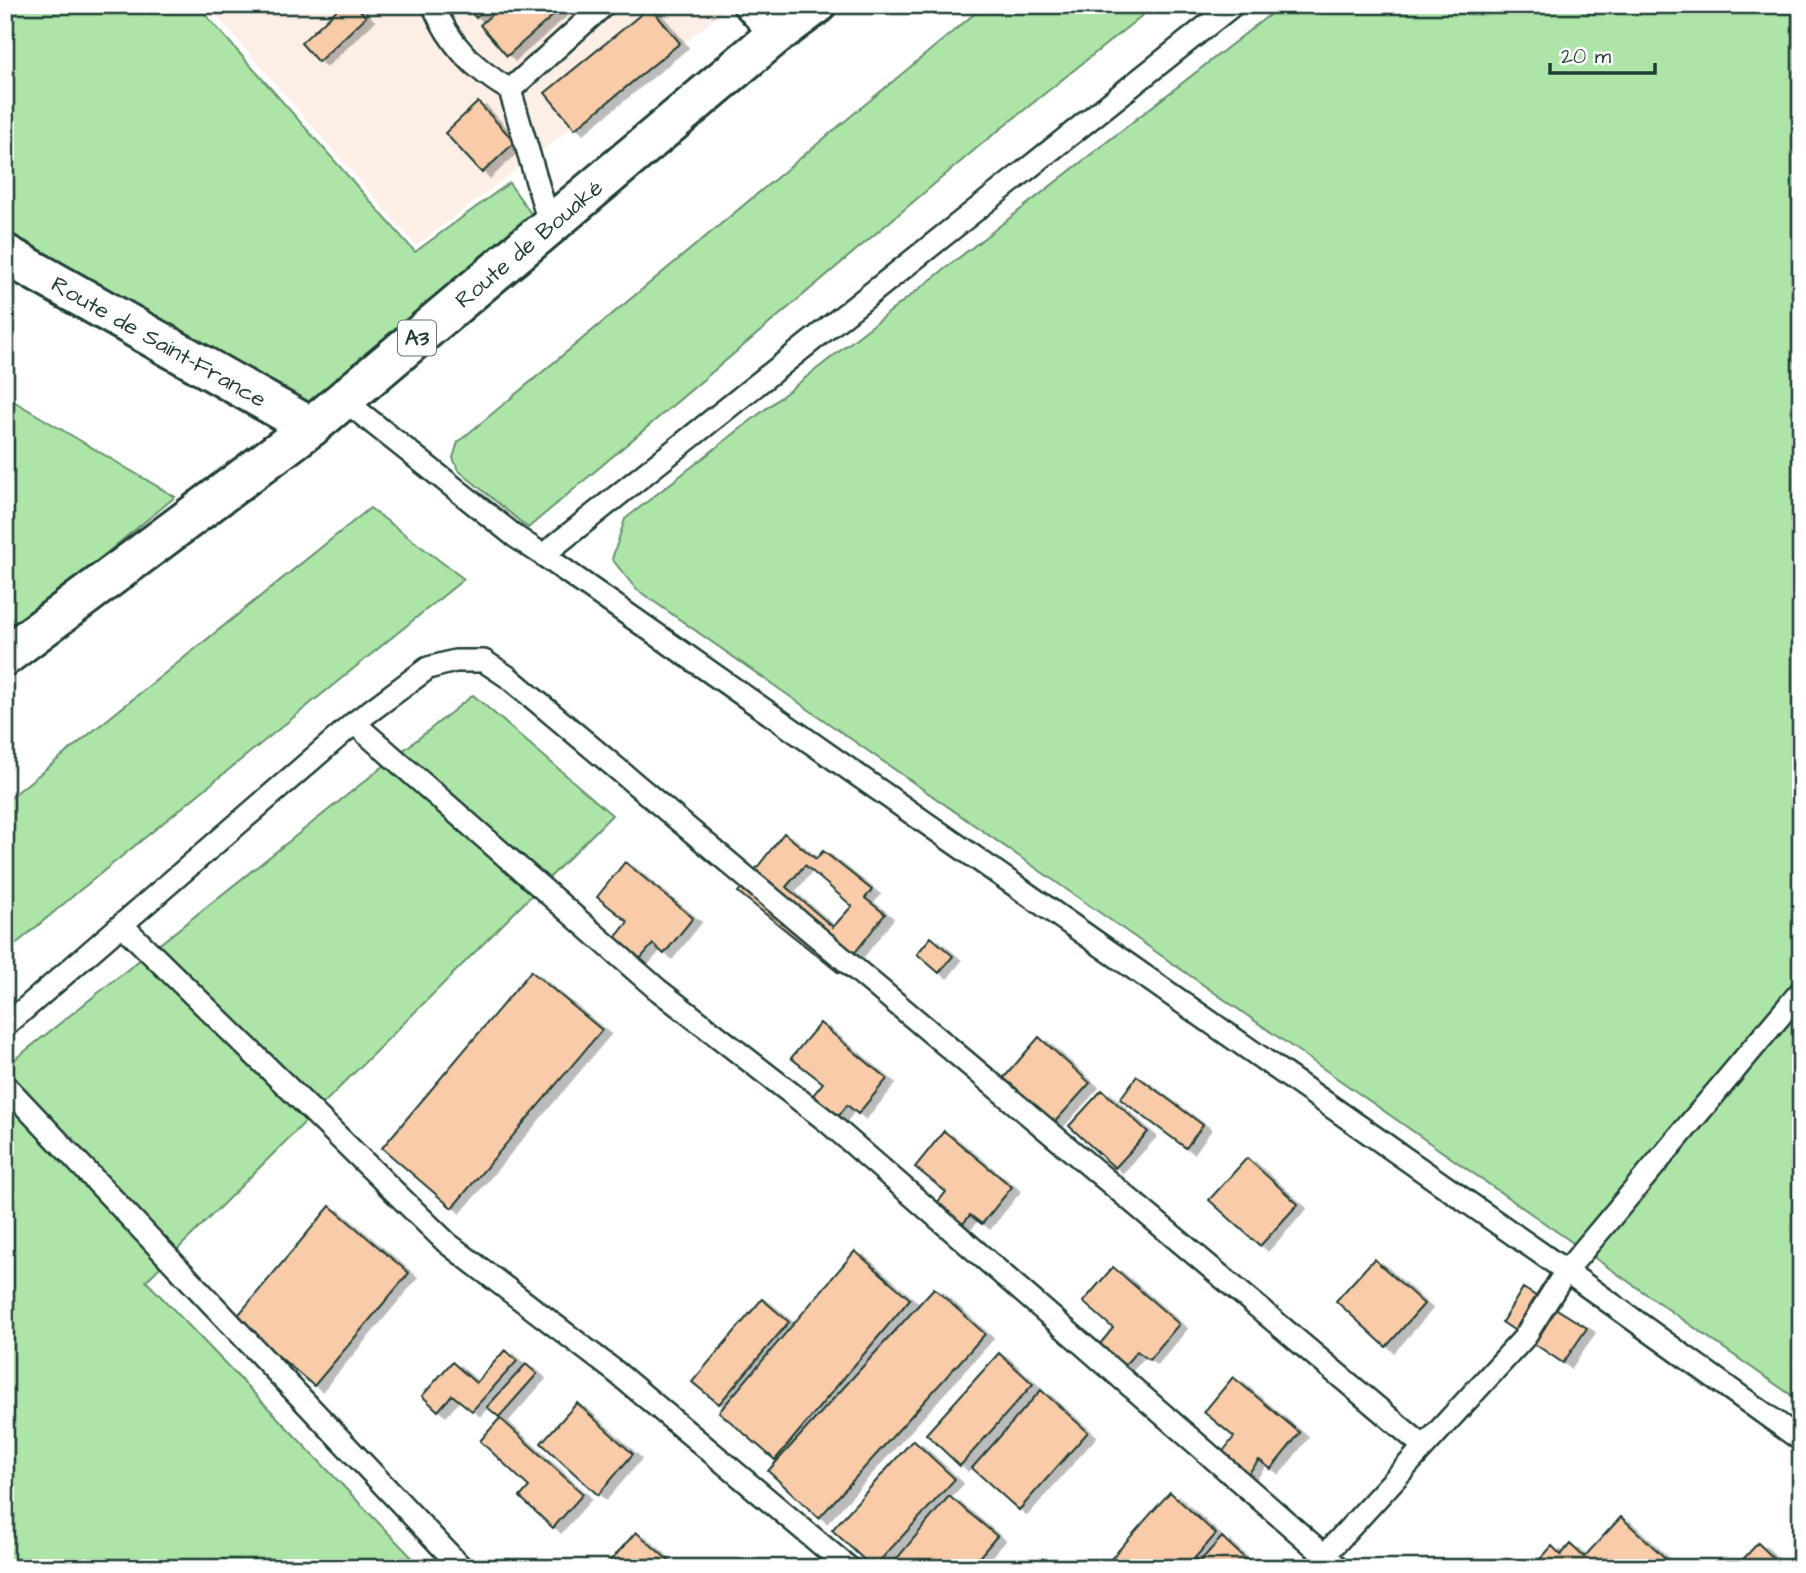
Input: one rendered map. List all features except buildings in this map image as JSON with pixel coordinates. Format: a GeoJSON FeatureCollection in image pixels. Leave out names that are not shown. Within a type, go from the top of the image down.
{"type":"FeatureCollection","features":[{"type":"Feature","properties":{"kind":"main road","name":"Route de Bouaké"},"geometry":{"type":"LineString","coordinates":[[5,656],[311,427],[774,37],[816,5]]}},
{"type":"Feature","properties":{"kind":"main road","name":"Route de Saint-France"},"geometry":{"type":"LineString","coordinates":[[5,254],[311,427]]}},
{"type":"Feature","properties":{"kind":"lane"},"geometry":{"type":"LineString","coordinates":[[433,5],[443,28],[456,47],[472,64],[510,90],[550,226]]}},
{"type":"Feature","properties":{"kind":"lane"},"geometry":{"type":"LineString","coordinates":[[510,90],[604,5]]}},
{"type":"Feature","properties":{"kind":"lane"},"geometry":{"type":"LineString","coordinates":[[743,5],[774,37]]}},
{"type":"Feature","properties":{"kind":"lane"},"geometry":{"type":"LineString","coordinates":[[543,555],[1233,5]]}},
{"type":"Feature","properties":{"kind":"lane"},"geometry":{"type":"LineString","coordinates":[[344,400],[516,537],[1566,1272],[1801,1440]]}},
{"type":"Feature","properties":{"kind":"lane"},"geometry":{"type":"LineString","coordinates":[[5,1026],[354,723],[428,668],[455,660],[484,661],[508,677],[1423,1446]]}},
{"type":"Feature","properties":{"kind":"lane"},"geometry":{"type":"LineString","coordinates":[[354,723],[657,989],[828,1122],[1325,1563],[1423,1446],[1524,1338],[1566,1272],[1801,990]]}},
{"type":"Feature","properties":{"kind":"lane"},"geometry":{"type":"LineString","coordinates":[[122,925],[447,1242],[616,1372],[849,1568]]}},
{"type":"Feature","properties":{"kind":"lane"},"geometry":{"type":"LineString","coordinates":[[5,1085],[462,1568]]}},
{"type":"Feature","properties":{"kind":"shaded area"},"geometry":{"type":"Polygon","coordinates":[[[207,5],[733,5],[416,246],[207,5]]]}},
{"type":"Feature","properties":{"kind":"green space"},"geometry":{"type":"Polygon","coordinates":[[[5,5],[197,5],[415,252],[509,183],[540,226],[312,421],[5,241],[5,5]]]}},
{"type":"Feature","properties":{"kind":"green space"},"geometry":{"type":"Polygon","coordinates":[[[985,5],[1155,5],[978,147],[528,528],[458,470],[453,458],[458,442],[985,5]]]}},
{"type":"Feature","properties":{"kind":"green space"},"geometry":{"type":"Polygon","coordinates":[[[1282,5],[1801,5],[1801,1402],[636,589],[612,559],[625,519],[1282,5]]]}},
{"type":"Feature","properties":{"kind":"green space"},"geometry":{"type":"Polygon","coordinates":[[[5,396],[175,497],[5,636],[5,396]]]}},
{"type":"Feature","properties":{"kind":"green space"},"geometry":{"type":"Polygon","coordinates":[[[370,508],[464,579],[5,953],[5,802],[370,508]]]}},
{"type":"Feature","properties":{"kind":"green space"},"geometry":{"type":"Polygon","coordinates":[[[473,695],[612,815],[146,1281],[422,1568],[5,1568],[5,1067],[473,695]]]}}]}
